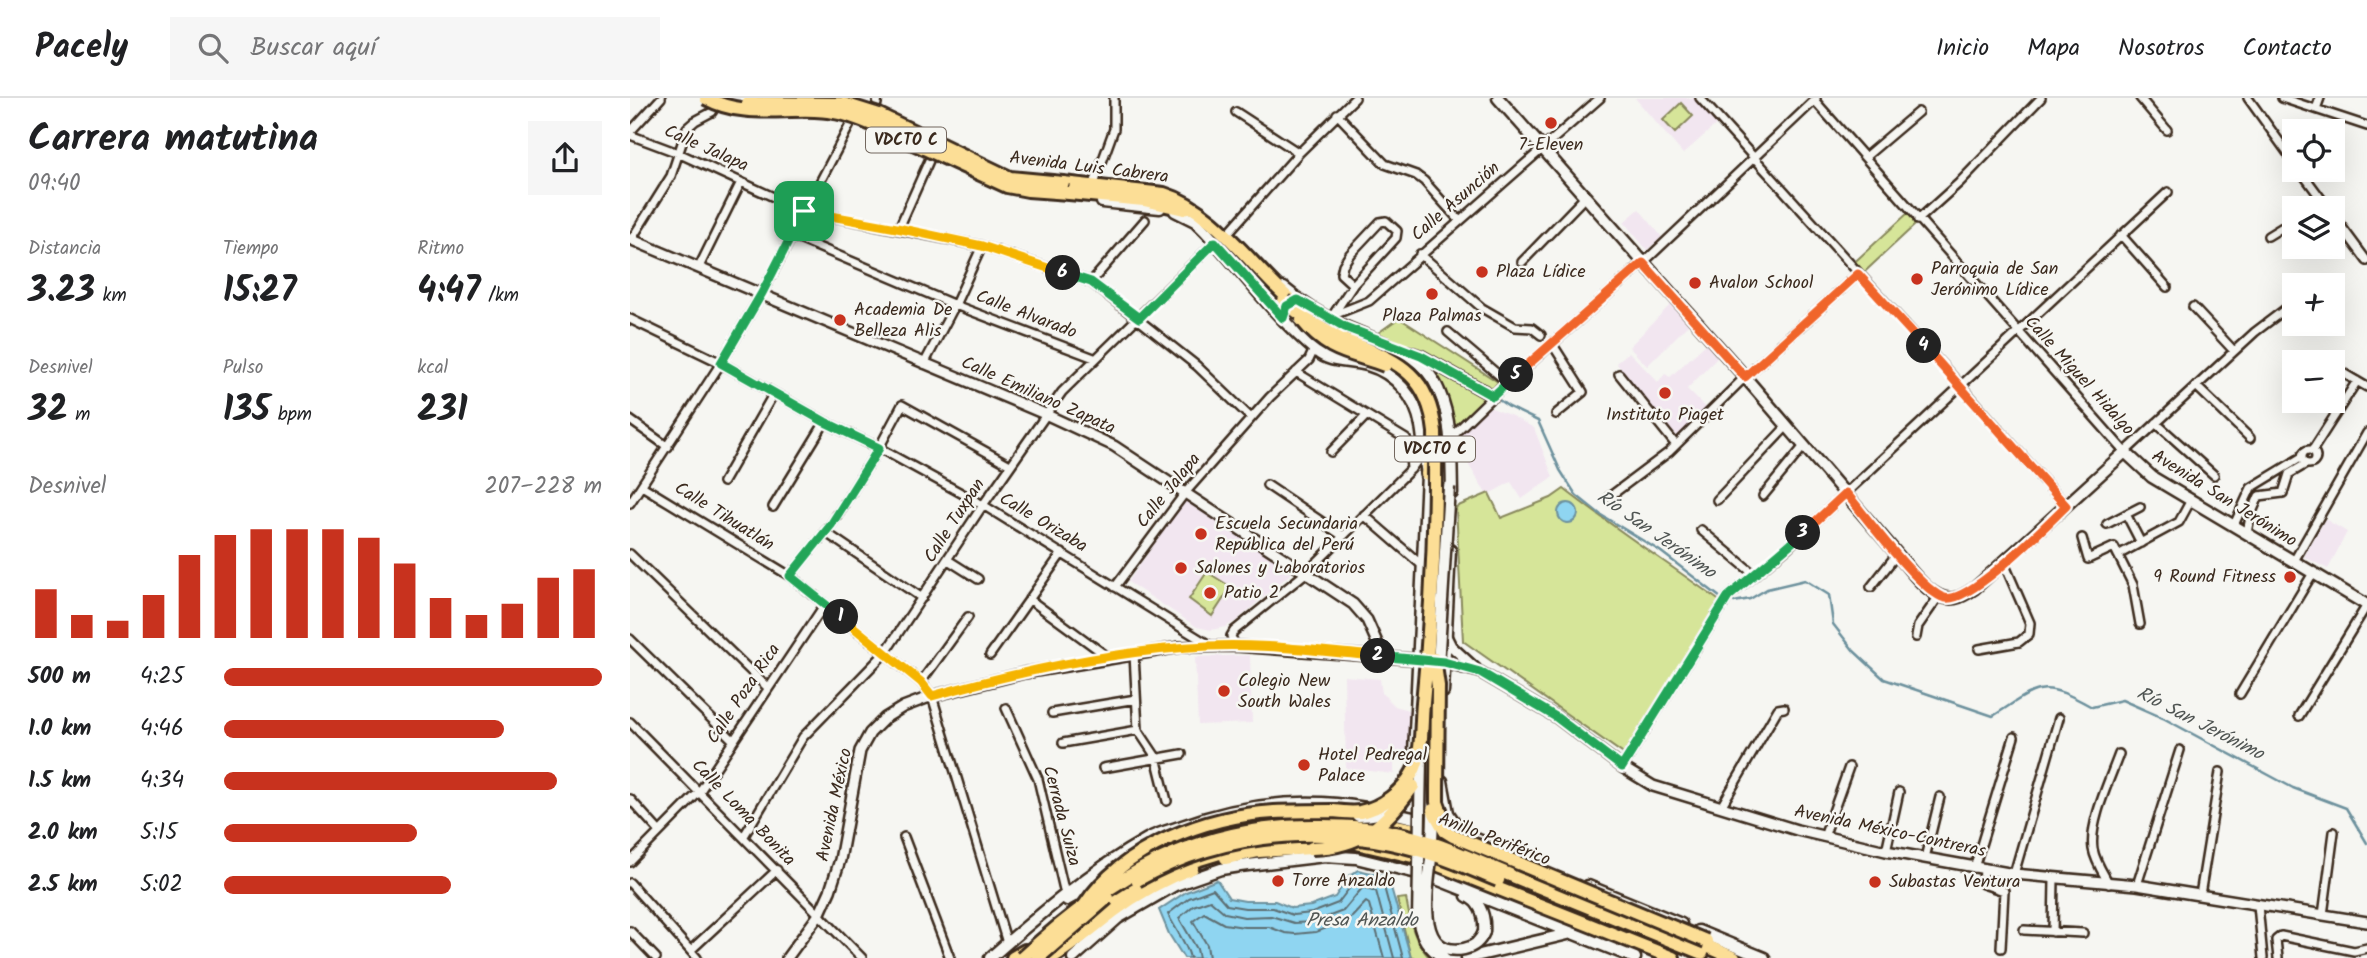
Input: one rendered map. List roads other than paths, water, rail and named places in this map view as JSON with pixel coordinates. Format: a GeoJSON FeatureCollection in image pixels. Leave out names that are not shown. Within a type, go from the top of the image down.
{"type":"FeatureCollection","features":[{"type":"Feature","properties":{"kind":"highway","name":"VDCTO C"},"geometry":{"type":"LineString","coordinates":[[714,100],[727,107],[767,113],[817,110],[841,113],[1016,188],[1177,205],[1198,217],[1291,309],[1335,335],[1404,367],[1420,385],[1431,409],[1435,432],[1435,478],[1433,575],[1426,677],[1418,759],[1412,774],[1401,790],[1384,803],[1360,812],[1302,811],[1237,816],[1194,829],[1144,849],[1111,873],[1085,905]]}},
{"type":"Feature","properties":{"kind":"highway","name":"VDCTO C"},"geometry":{"type":"LineString","coordinates":[[714,100],[844,104],[879,116],[1010,178],[1164,194],[1180,199],[1203,213],[1298,306],[1320,320],[1408,362],[1432,392],[1441,424],[1439,661]]}},
{"type":"Feature","properties":{"kind":"highway"},"geometry":{"type":"LineString","coordinates":[[1291,309],[1320,340],[1387,366],[1409,383],[1418,394],[1428,420],[1428,467]]}},
{"type":"Feature","properties":{"kind":"highway"},"geometry":{"type":"LineString","coordinates":[[1051,958],[1069,948],[1130,900],[1188,870],[1259,851],[1333,848],[1370,833],[1397,807],[1416,782],[1423,765],[1428,741],[1430,683],[1439,661]]}},
{"type":"Feature","properties":{"kind":"highway"},"geometry":{"type":"LineString","coordinates":[[1439,661],[1437,789],[1440,811],[1452,833],[1460,841],[1492,860],[1510,876]]}},
{"type":"Feature","properties":{"kind":"highway"},"geometry":{"type":"LineString","coordinates":[[1352,805],[1398,827]]}},
{"type":"Feature","properties":{"kind":"highway"},"geometry":{"type":"LineString","coordinates":[[1433,810],[1445,831],[1453,836],[1737,954]]}},
{"type":"Feature","properties":{"kind":"highway","name":"Anillo Periférico"},"geometry":{"type":"LineString","coordinates":[[1019,956],[1138,862],[1194,838],[1234,826],[1287,819],[1349,819],[1438,835],[1737,954]]}},
{"type":"Feature","properties":{"kind":"highway"},"geometry":{"type":"LineString","coordinates":[[1019,956],[1085,905],[1144,867],[1176,852],[1234,833],[1287,825],[1350,827],[1397,833],[1435,844],[1715,958]]}},
{"type":"Feature","properties":{"kind":"highway"},"geometry":{"type":"LineString","coordinates":[[1038,958],[1107,898],[1157,869],[1197,852],[1236,842],[1287,834],[1350,835],[1439,856],[1695,958]]}},
{"type":"Feature","properties":{"kind":"highway"},"geometry":{"type":"LineString","coordinates":[[1045,958],[1128,890],[1150,879],[1173,868],[1237,848],[1288,840],[1348,841],[1421,858],[1673,958]]}},
{"type":"Feature","properties":{"kind":"highway"},"geometry":{"type":"LineString","coordinates":[[1566,914],[1650,958]]}},
{"type":"Feature","properties":{"kind":"main road","name":"Avenida Luis Cabrera"},"geometry":{"type":"LineString","coordinates":[[743,98],[845,103],[875,113],[1011,177],[1151,190],[1184,197],[1207,213],[1273,279],[1314,349],[1333,361],[1366,365],[1387,375],[1399,383],[1408,394],[1420,421],[1431,496],[1418,919],[1427,945],[1444,958]]}},
{"type":"Feature","properties":{"kind":"main road"},"geometry":{"type":"LineString","coordinates":[[1498,98],[1745,377],[1897,554],[1938,596]]}},
{"type":"Feature","properties":{"kind":"main road","name":"Avenida Luis Cabrera"},"geometry":{"type":"LineString","coordinates":[[714,100],[760,115],[809,114],[853,119],[983,180],[1016,192],[1174,210],[1195,221],[1291,309],[1329,316],[1390,346],[1426,370],[1442,398],[1451,451],[1448,605],[1439,661],[1442,788],[1448,814],[1461,831]]}},
{"type":"Feature","properties":{"kind":"main road"},"geometry":{"type":"LineString","coordinates":[[714,100],[783,104],[794,101]]}},
{"type":"Feature","properties":{"kind":"main road"},"geometry":{"type":"LineString","coordinates":[[808,100],[805,108],[809,114]]}},
{"type":"Feature","properties":{"kind":"main road"},"geometry":{"type":"LineString","coordinates":[[1390,346],[1421,356],[1493,396]]}},
{"type":"Feature","properties":{"kind":"main road","name":"Avenida Luis Cabrera"},"geometry":{"type":"LineString","coordinates":[[1324,356],[1366,354],[1395,366],[1409,377],[1424,399],[1431,420],[1414,750],[1410,774],[1401,793],[1380,810]]}},
{"type":"Feature","properties":{"kind":"main road"},"geometry":{"type":"LineString","coordinates":[[1439,880],[1475,901],[1484,916],[1484,933],[1476,944],[1464,950],[1452,950],[1436,941],[1430,933],[1426,910],[1433,810],[1432,749],[1448,487],[1442,398]]}},
{"type":"Feature","properties":{"kind":"main road","name":"Avenida San Jerónimo"},"geometry":{"type":"LineString","coordinates":[[1938,596],[1955,598],[1964,595],[2004,563],[2125,452],[2152,477],[2367,605]]}},
{"type":"Feature","properties":{"kind":"main road"},"geometry":{"type":"LineString","coordinates":[[1422,599],[1429,611],[1441,611],[1448,605]]}},
{"type":"Feature","properties":{"kind":"main road"},"geometry":{"type":"LineString","coordinates":[[1046,911],[1142,854],[1181,838],[1238,821],[1270,816],[1371,816],[1383,813],[1407,789],[1421,765]]}},
{"type":"Feature","properties":{"kind":"main road"},"geometry":{"type":"LineString","coordinates":[[990,958],[1098,869],[1150,837],[1202,819],[1263,805],[1319,803],[1380,810],[1461,831],[1737,954],[1764,958]]}},
{"type":"Feature","properties":{"kind":"main road"},"geometry":{"type":"LineString","coordinates":[[1073,958],[1118,918],[1175,885],[1221,869],[1325,856],[1356,858],[1410,869],[1635,958]]}},
{"type":"Feature","properties":{"kind":"main road"},"geometry":{"type":"LineString","coordinates":[[1467,958],[1572,933]]}},
{"type":"Feature","properties":{"kind":"street"},"geometry":{"type":"LineString","coordinates":[[630,133],[661,98]]}},
{"type":"Feature","properties":{"kind":"street"},"geometry":{"type":"LineString","coordinates":[[875,113],[878,98]]}},
{"type":"Feature","properties":{"kind":"street"},"geometry":{"type":"LineString","coordinates":[[1094,184],[1114,129],[1114,98]]}},
{"type":"Feature","properties":{"kind":"street"},"geometry":{"type":"LineString","coordinates":[[1228,233],[1299,153],[1355,98]]}},
{"type":"Feature","properties":{"kind":"street","name":"Calle Asunción"},"geometry":{"type":"LineString","coordinates":[[1329,316],[1369,301],[1600,98]]}},
{"type":"Feature","properties":{"kind":"street"},"geometry":{"type":"LineString","coordinates":[[1700,98],[2066,506]]}},
{"type":"Feature","properties":{"kind":"street"},"geometry":{"type":"LineString","coordinates":[[1919,220],[1959,183],[2041,98]]}},
{"type":"Feature","properties":{"kind":"street"},"geometry":{"type":"LineString","coordinates":[[2140,98],[2167,130]]}},
{"type":"Feature","properties":{"kind":"street"},"geometry":{"type":"LineString","coordinates":[[2248,98],[2282,145]]}},
{"type":"Feature","properties":{"kind":"street"},"geometry":{"type":"LineString","coordinates":[[2282,98],[2367,125]]}},
{"type":"Feature","properties":{"kind":"street"},"geometry":{"type":"LineString","coordinates":[[2316,109],[2320,98]]}},
{"type":"Feature","properties":{"kind":"street"},"geometry":{"type":"LineString","coordinates":[[1451,451],[1456,432],[1493,396],[1643,263],[1816,99]]}},
{"type":"Feature","properties":{"kind":"street","name":"Calle Miguel Hidalgo"},"geometry":{"type":"LineString","coordinates":[[1816,99],[1919,220],[2125,452]]}},
{"type":"Feature","properties":{"kind":"street"},"geometry":{"type":"LineString","coordinates":[[630,239],[671,176],[687,128],[712,112],[714,100]]}},
{"type":"Feature","properties":{"kind":"street"},"geometry":{"type":"LineString","coordinates":[[1236,112],[1299,153]]}},
{"type":"Feature","properties":{"kind":"street"},"geometry":{"type":"LineString","coordinates":[[1864,157],[1918,112]]}},
{"type":"Feature","properties":{"kind":"street"},"geometry":{"type":"LineString","coordinates":[[1337,114],[1385,164],[1416,175],[1424,181],[1459,220]]}},
{"type":"Feature","properties":{"kind":"street"},"geometry":{"type":"LineString","coordinates":[[632,498],[668,447],[762,293],[853,119]]}},
{"type":"Feature","properties":{"kind":"street","name":"Calle Jalapa"},"geometry":{"type":"LineString","coordinates":[[630,133],[804,211],[982,246],[1091,282],[1197,366],[1251,418]]}},
{"type":"Feature","properties":{"kind":"street"},"geometry":{"type":"LineString","coordinates":[[899,228],[931,156]]}},
{"type":"Feature","properties":{"kind":"street"},"geometry":{"type":"LineString","coordinates":[[699,267],[741,182]]}},
{"type":"Feature","properties":{"kind":"street"},"geometry":{"type":"LineString","coordinates":[[1622,767],[1728,597],[1846,493],[2168,192]]}},
{"type":"Feature","properties":{"kind":"street"},"geometry":{"type":"LineString","coordinates":[[1522,262],[1586,197]]}},
{"type":"Feature","properties":{"kind":"street"},"geometry":{"type":"LineString","coordinates":[[1091,282],[1145,220]]}},
{"type":"Feature","properties":{"kind":"street"},"geometry":{"type":"LineString","coordinates":[[1329,316],[1352,286],[1396,238],[1397,231],[1386,221],[1380,222],[1360,242],[1343,265],[1341,274],[1352,286]]}},
{"type":"Feature","properties":{"kind":"street"},"geometry":{"type":"LineString","coordinates":[[2268,236],[2282,227]]}},
{"type":"Feature","properties":{"kind":"street"},"geometry":{"type":"LineString","coordinates":[[2345,231],[2367,261]]}},
{"type":"Feature","properties":{"kind":"street"},"geometry":{"type":"LineString","coordinates":[[2121,235],[2167,287]]}},
{"type":"Feature","properties":{"kind":"street","name":"Calle Alvarado"},"geometry":{"type":"LineString","coordinates":[[792,236],[1094,358]]}},
{"type":"Feature","properties":{"kind":"street","name":"Calle Emiliano Zapata"},"geometry":{"type":"LineString","coordinates":[[630,239],[1045,414],[1114,446],[1307,572],[1361,611],[1383,656]]}},
{"type":"Feature","properties":{"kind":"street","name":"Calle Tuxpan"},"geometry":{"type":"LineString","coordinates":[[744,836],[803,737],[886,653],[983,505],[1062,392],[1215,242]]}},
{"type":"Feature","properties":{"kind":"street"},"geometry":{"type":"LineString","coordinates":[[924,364],[956,304],[982,246]]}},
{"type":"Feature","properties":{"kind":"street"},"geometry":{"type":"LineString","coordinates":[[1420,254],[1482,308],[1515,327],[1532,328],[1541,335]]}},
{"type":"Feature","properties":{"kind":"street"},"geometry":{"type":"LineString","coordinates":[[1609,497],[1676,445],[1745,377],[1858,274]]}},
{"type":"Feature","properties":{"kind":"street"},"geometry":{"type":"LineString","coordinates":[[2193,307],[2234,351]]}},
{"type":"Feature","properties":{"kind":"street"},"geometry":{"type":"LineString","coordinates":[[2125,452],[2267,320],[2282,310]]}},
{"type":"Feature","properties":{"kind":"street","name":"Calle Orizaba"},"geometry":{"type":"LineString","coordinates":[[630,319],[721,363],[825,422],[983,505],[1211,646]]}},
{"type":"Feature","properties":{"kind":"street"},"geometry":{"type":"LineString","coordinates":[[1448,332],[1508,383]]}},
{"type":"Feature","properties":{"kind":"street"},"geometry":{"type":"LineString","coordinates":[[1553,345],[1583,392],[1556,414]]}},
{"type":"Feature","properties":{"kind":"street","name":"Calle Jalapa"},"geometry":{"type":"LineString","coordinates":[[1115,587],[1185,493],[1251,418],[1309,360],[1314,349]]}},
{"type":"Feature","properties":{"kind":"street"},"geometry":{"type":"LineString","coordinates":[[1296,372],[1406,439],[1409,444],[1411,469]]}},
{"type":"Feature","properties":{"kind":"street"},"geometry":{"type":"LineString","coordinates":[[1619,374],[1676,445]]}},
{"type":"Feature","properties":{"kind":"street"},"geometry":{"type":"LineString","coordinates":[[2345,374],[2367,387]]}},
{"type":"Feature","properties":{"kind":"street"},"geometry":{"type":"LineString","coordinates":[[2247,533],[2259,496],[2283,494],[2289,474],[2304,461],[2305,451],[2312,451],[2357,382]]}},
{"type":"Feature","properties":{"kind":"street"},"geometry":{"type":"LineString","coordinates":[[2196,386],[2250,438]]}},
{"type":"Feature","properties":{"kind":"street"},"geometry":{"type":"LineString","coordinates":[[723,482],[774,393]]}},
{"type":"Feature","properties":{"kind":"street"},"geometry":{"type":"LineString","coordinates":[[790,576],[825,532],[879,448],[902,405],[1010,466]]}},
{"type":"Feature","properties":{"kind":"street"},"geometry":{"type":"LineString","coordinates":[[1331,452],[1366,416]]}},
{"type":"Feature","properties":{"kind":"street"},"geometry":{"type":"LineString","coordinates":[[630,420],[668,447]]}},
{"type":"Feature","properties":{"kind":"street"},"geometry":{"type":"LineString","coordinates":[[773,507],[825,422]]}},
{"type":"Feature","properties":{"kind":"street"},"geometry":{"type":"LineString","coordinates":[[2156,423],[2214,475]]}},
{"type":"Feature","properties":{"kind":"street"},"geometry":{"type":"LineString","coordinates":[[1717,500],[1787,426]]}},
{"type":"Feature","properties":{"kind":"street"},"geometry":{"type":"LineString","coordinates":[[2294,561],[2367,433]]}},
{"type":"Feature","properties":{"kind":"street"},"geometry":{"type":"LineString","coordinates":[[1763,496],[1804,446]]}},
{"type":"Feature","properties":{"kind":"street"},"geometry":{"type":"LineString","coordinates":[[2234,526],[2251,488],[2304,461]]}},
{"type":"Feature","properties":{"kind":"street"},"geometry":{"type":"LineString","coordinates":[[1235,646],[1231,636],[1234,631],[1307,572],[1411,469],[1428,467]]}},
{"type":"Feature","properties":{"kind":"street"},"geometry":{"type":"LineString","coordinates":[[1267,485],[1343,536]]}},
{"type":"Feature","properties":{"kind":"street","name":"Calle Tihuatlán"},"geometry":{"type":"LineString","coordinates":[[642,486],[790,576],[921,682],[932,696],[1007,943]]}},
{"type":"Feature","properties":{"kind":"street"},"geometry":{"type":"LineString","coordinates":[[2118,555],[2179,522],[2191,500]]}},
{"type":"Feature","properties":{"kind":"street"},"geometry":{"type":"LineString","coordinates":[[2107,524],[2140,507]]}},
{"type":"Feature","properties":{"kind":"street"},"geometry":{"type":"LineString","coordinates":[[2126,514],[2141,543]]}},
{"type":"Feature","properties":{"kind":"street"},"geometry":{"type":"LineString","coordinates":[[1364,515],[1424,566]]}},
{"type":"Feature","properties":{"kind":"street"},"geometry":{"type":"LineString","coordinates":[[1701,530],[1755,575]]}},
{"type":"Feature","properties":{"kind":"street"},"geometry":{"type":"LineString","coordinates":[[825,532],[922,598]]}},
{"type":"Feature","properties":{"kind":"street"},"geometry":{"type":"LineString","coordinates":[[2082,538],[2088,559],[2114,547],[2133,585],[2140,624]]}},
{"type":"Feature","properties":{"kind":"street"},"geometry":{"type":"LineString","coordinates":[[990,655],[1062,553]]}},
{"type":"Feature","properties":{"kind":"street"},"geometry":{"type":"LineString","coordinates":[[630,554],[767,687]]}},
{"type":"Feature","properties":{"kind":"street"},"geometry":{"type":"LineString","coordinates":[[1871,587],[1897,554]]}},
{"type":"Feature","properties":{"kind":"street"},"geometry":{"type":"LineString","coordinates":[[948,560],[978,579]]}},
{"type":"Feature","properties":{"kind":"street"},"geometry":{"type":"LineString","coordinates":[[1979,649],[2019,642],[2029,634],[2030,623],[2004,563]]}},
{"type":"Feature","properties":{"kind":"street"},"geometry":{"type":"LineString","coordinates":[[2240,694],[2313,573]]}},
{"type":"Feature","properties":{"kind":"street"},"geometry":{"type":"LineString","coordinates":[[1916,637],[1918,626],[1938,596]]}},
{"type":"Feature","properties":{"kind":"street"},"geometry":{"type":"LineString","coordinates":[[1029,599],[1108,657]]}},
{"type":"Feature","properties":{"kind":"street","name":"Calle Poza Rica"},"geometry":{"type":"LineString","coordinates":[[630,862],[699,791],[825,604]]}},
{"type":"Feature","properties":{"kind":"street"},"geometry":{"type":"LineString","coordinates":[[2299,716],[2367,605]]}},
{"type":"Feature","properties":{"kind":"street"},"geometry":{"type":"LineString","coordinates":[[921,682],[968,617]]}},
{"type":"Feature","properties":{"kind":"street"},"geometry":{"type":"LineString","coordinates":[[1445,633],[1451,646],[1480,672]]}},
{"type":"Feature","properties":{"kind":"street"},"geometry":{"type":"LineString","coordinates":[[630,639],[732,739]]}},
{"type":"Feature","properties":{"kind":"street","name":"Avenida México"},"geometry":{"type":"LineString","coordinates":[[787,958],[820,913],[840,860],[860,751],[870,733],[885,718],[903,707],[932,696],[1024,673],[1108,657],[1211,646],[1439,661]]}},
{"type":"Feature","properties":{"kind":"street"},"geometry":{"type":"LineString","coordinates":[[1134,654],[1138,730],[1156,757],[1167,801]]}},
{"type":"Feature","properties":{"kind":"street","name":"Avenida México-Contreras"},"geometry":{"type":"LineString","coordinates":[[1439,661],[1480,672],[1556,717],[1622,767],[1653,786],[1824,837],[2014,874],[2137,886],[2367,922]]}},
{"type":"Feature","properties":{"kind":"street"},"geometry":{"type":"LineString","coordinates":[[1052,713],[1136,699]]}},
{"type":"Feature","properties":{"kind":"street","name":"Cerrada Suiza"},"geometry":{"type":"LineString","coordinates":[[1006,708],[1038,779],[1065,894]]}},
{"type":"Feature","properties":{"kind":"street"},"geometry":{"type":"LineString","coordinates":[[1721,807],[1778,709],[1784,708]]}},
{"type":"Feature","properties":{"kind":"street"},"geometry":{"type":"LineString","coordinates":[[2014,874],[2059,718]]}},
{"type":"Feature","properties":{"kind":"street","name":"Calle Loma Bonita"},"geometry":{"type":"LineString","coordinates":[[630,722],[862,958]]}},
{"type":"Feature","properties":{"kind":"street"},"geometry":{"type":"LineString","coordinates":[[1063,743],[1138,730]]}},
{"type":"Feature","properties":{"kind":"street"},"geometry":{"type":"LineString","coordinates":[[2001,948],[2004,891],[1983,884],[1979,868],[2014,737]]}},
{"type":"Feature","properties":{"kind":"street"},"geometry":{"type":"LineString","coordinates":[[2137,886],[2180,750]]}},
{"type":"Feature","properties":{"kind":"street"},"geometry":{"type":"LineString","coordinates":[[1102,768],[1182,754]]}},
{"type":"Feature","properties":{"kind":"street"},"geometry":{"type":"LineString","coordinates":[[2109,884],[2093,852],[2092,842],[2094,827],[2119,754]]}},
{"type":"Feature","properties":{"kind":"street"},"geometry":{"type":"LineString","coordinates":[[1824,837],[1849,767]]}},
{"type":"Feature","properties":{"kind":"street"},"geometry":{"type":"LineString","coordinates":[[2200,895],[2220,772]]}},
{"type":"Feature","properties":{"kind":"street"},"geometry":{"type":"LineString","coordinates":[[1886,851],[1899,792]]}},
{"type":"Feature","properties":{"kind":"street"},"geometry":{"type":"LineString","coordinates":[[1925,858],[1940,797]]}},
{"type":"Feature","properties":{"kind":"street"},"geometry":{"type":"LineString","coordinates":[[630,799],[659,831]]}},
{"type":"Feature","properties":{"kind":"street"},"geometry":{"type":"LineString","coordinates":[[2323,915],[2334,832]]}},
{"type":"Feature","properties":{"kind":"street"},"geometry":{"type":"LineString","coordinates":[[904,838],[950,958]]}},
{"type":"Feature","properties":{"kind":"street"},"geometry":{"type":"LineString","coordinates":[[691,950],[776,870]]}},
{"type":"Feature","properties":{"kind":"street"},"geometry":{"type":"LineString","coordinates":[[2053,932],[2054,879]]}},
{"type":"Feature","properties":{"kind":"street"},"geometry":{"type":"LineString","coordinates":[[630,883],[697,958]]}},
{"type":"Feature","properties":{"kind":"street"},"geometry":{"type":"LineString","coordinates":[[2258,905],[2263,958]]}},
{"type":"Feature","properties":{"kind":"street"},"geometry":{"type":"LineString","coordinates":[[2024,930],[2083,933]]}},
{"type":"Feature","properties":{"kind":"street"},"geometry":{"type":"LineString","coordinates":[[630,931],[656,958]]}},
{"type":"Feature","properties":{"kind":"street"},"geometry":{"type":"LineString","coordinates":[[2278,958],[2276,940],[2281,936],[2354,951],[2367,948]]}},
{"type":"Feature","properties":{"kind":"water"},"geometry":{"type":"Polygon","coordinates":[[[1568,503],[1575,506],[1578,513],[1575,520],[1568,523],[1561,520],[1558,513],[1561,506],[1568,503]]]}},
{"type":"Feature","properties":{"kind":"water","name":"Presa Anzaldo"},"geometry":{"type":"Polygon","coordinates":[[[1358,870],[1385,876],[1390,884],[1411,958],[1184,958],[1169,934],[1159,910],[1186,892],[1217,880],[1229,898],[1275,901],[1292,908],[1311,906],[1335,897],[1349,876],[1358,870]]]}},
{"type":"Feature","properties":{"kind":"waterway","name":"Río San Jerónimo"},"geometry":{"type":"LineString","coordinates":[[1499,400],[1538,421],[1560,470],[1576,495],[1601,515],[1660,551],[1721,598]]}},
{"type":"Feature","properties":{"kind":"waterway","name":"Río San Jerónimo"},"geometry":{"type":"LineString","coordinates":[[1734,602],[1750,599],[1767,589],[1805,580],[1829,595],[1833,624],[1854,651],[1884,679],[1993,716],[2021,698],[2040,690],[2061,692],[2092,707],[2122,700],[2163,718],[2293,788],[2346,808],[2367,843]]}},
{"type":"Feature","properties":{"kind":"place","name":"7-Eleven"},"geometry":{"type":"Point","coordinates":[1551,123]}},
{"type":"Feature","properties":{"kind":"place","name":"Plaza Lídice"},"geometry":{"type":"Point","coordinates":[1482,272]}},
{"type":"Feature","properties":{"kind":"place","name":"Parroquia de San Jerónimo Lídice"},"geometry":{"type":"Point","coordinates":[1917,279]}},
{"type":"Feature","properties":{"kind":"place","name":"Avalon School"},"geometry":{"type":"Point","coordinates":[1695,283]}},
{"type":"Feature","properties":{"kind":"place","name":"Plaza Palmas"},"geometry":{"type":"Point","coordinates":[1432,294]}},
{"type":"Feature","properties":{"kind":"place","name":"Academia De Belleza Alis"},"geometry":{"type":"Point","coordinates":[840,320]}},
{"type":"Feature","properties":{"kind":"place","name":"Instituto Piaget"},"geometry":{"type":"Point","coordinates":[1665,393]}},
{"type":"Feature","properties":{"kind":"place","name":"Escuela Secundaria República del Perú"},"geometry":{"type":"Point","coordinates":[1201,534]}},
{"type":"Feature","properties":{"kind":"place","name":"Salones y Laboratorios"},"geometry":{"type":"Point","coordinates":[1181,568]}},
{"type":"Feature","properties":{"kind":"place","name":"9 Round Fitness"},"geometry":{"type":"Point","coordinates":[2290,577]}},
{"type":"Feature","properties":{"kind":"place","name":"Patio 2"},"geometry":{"type":"Point","coordinates":[1210,593]}},
{"type":"Feature","properties":{"kind":"place","name":"Colegio New South Wales"},"geometry":{"type":"Point","coordinates":[1224,691]}},
{"type":"Feature","properties":{"kind":"place","name":"Hotel Pedregal Palace"},"geometry":{"type":"Point","coordinates":[1304,765]}},
{"type":"Feature","properties":{"kind":"place","name":"Torre Anzaldo"},"geometry":{"type":"Point","coordinates":[1278,881]}},
{"type":"Feature","properties":{"kind":"place","name":"Subastas Ventura"},"geometry":{"type":"Point","coordinates":[1875,882]}}]}
